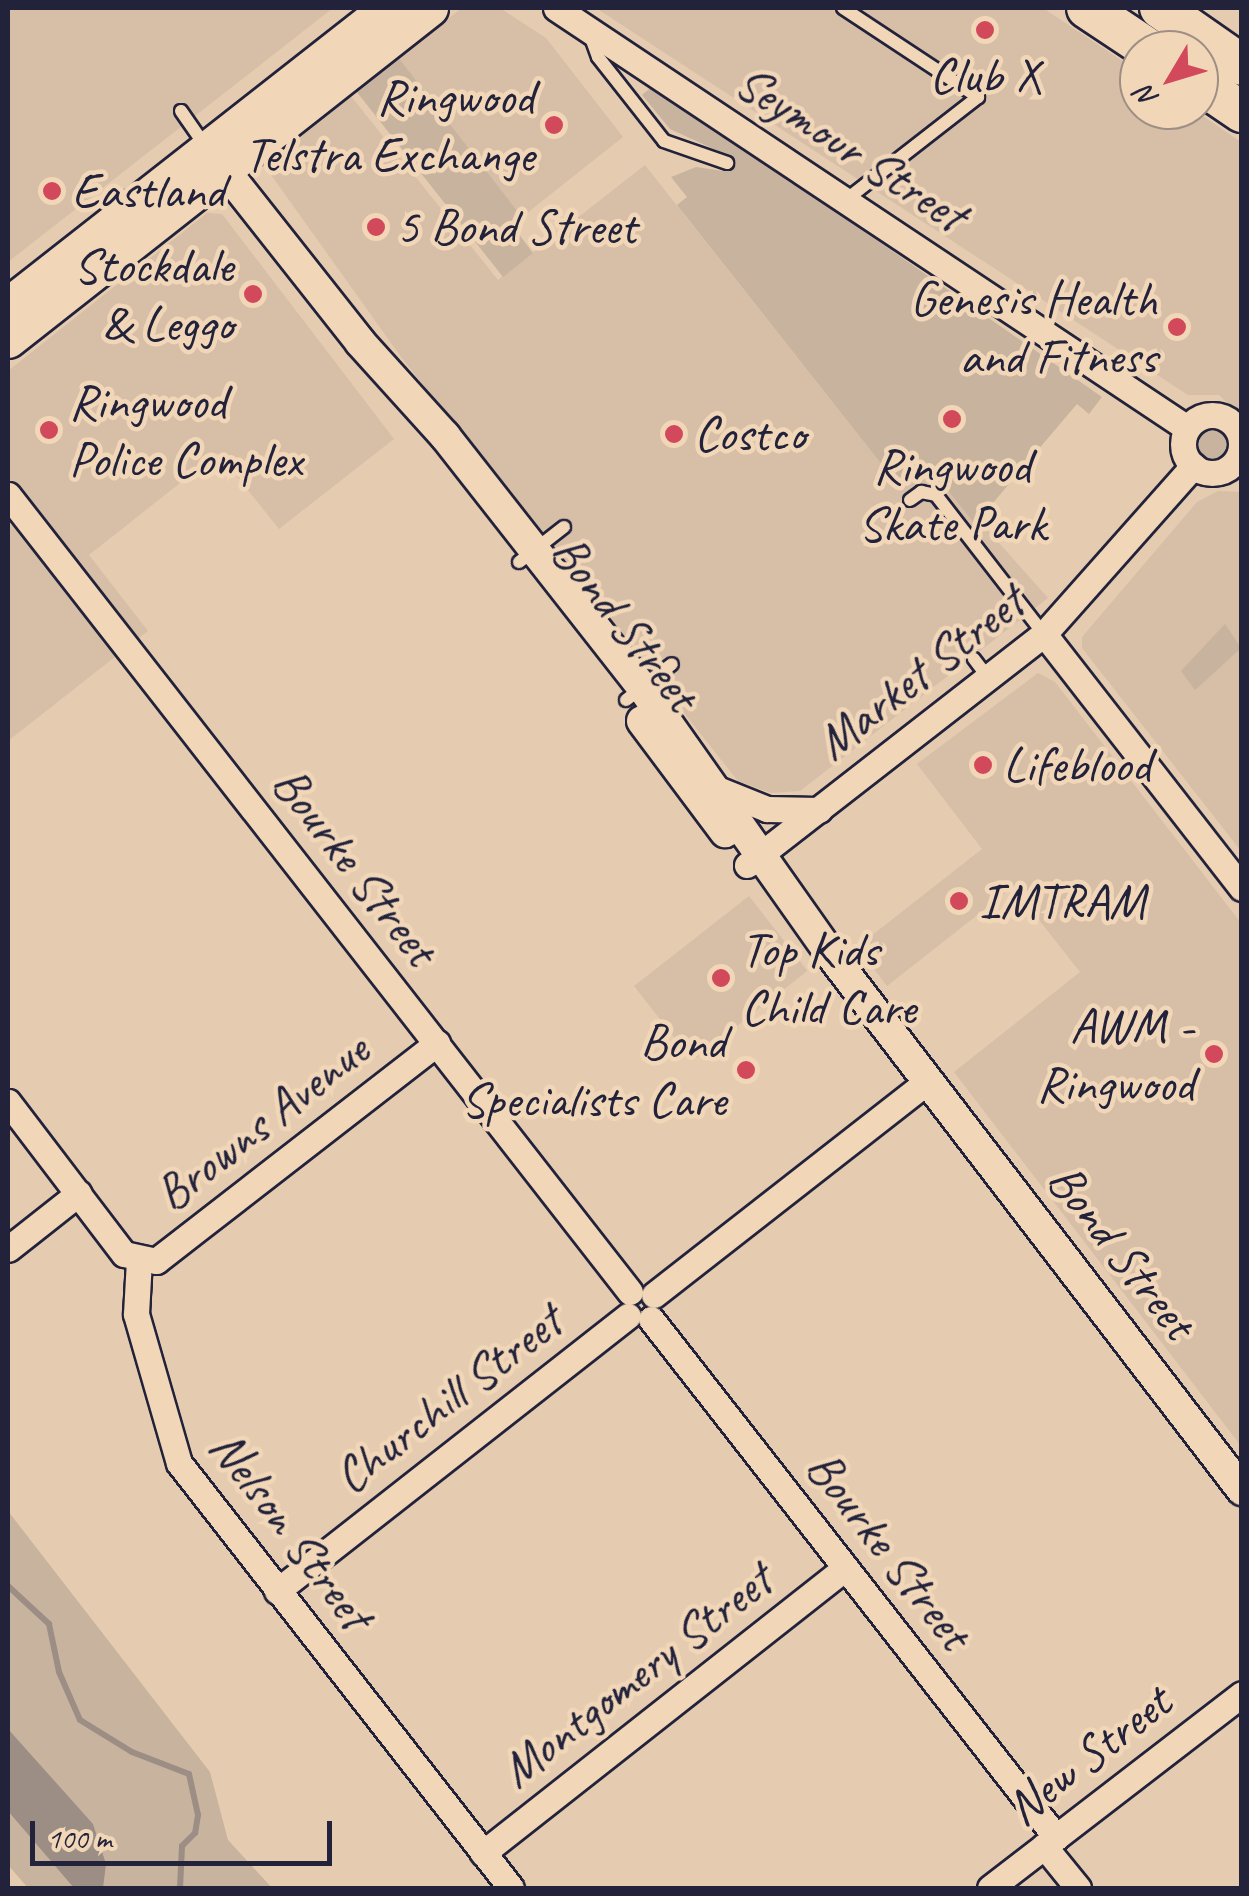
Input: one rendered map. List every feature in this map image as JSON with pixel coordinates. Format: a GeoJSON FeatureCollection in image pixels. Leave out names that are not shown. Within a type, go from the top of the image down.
{"type":"FeatureCollection","features":[{"type":"Feature","properties":{"kind":"highway"},"geometry":{"type":"LineString","coordinates":[[1087,8],[1120,30]]}},
{"type":"Feature","properties":{"kind":"highway"},"geometry":{"type":"LineString","coordinates":[[1160,8],[1242,65]]}},
{"type":"Feature","properties":{"kind":"highway"},"geometry":{"type":"LineString","coordinates":[[1219,96],[1242,112]]}},
{"type":"Feature","properties":{"kind":"main road"},"geometry":{"type":"LineString","coordinates":[[8,340],[387,8]]}},
{"type":"Feature","properties":{"kind":"main road"},"geometry":{"type":"LineString","coordinates":[[12,293],[430,8]]}},
{"type":"Feature","properties":{"kind":"street","name":"Seymour Street"},"geometry":{"type":"LineString","coordinates":[[556,10],[847,199],[1187,428]]}},
{"type":"Feature","properties":{"kind":"street","name":"Bond Street"},"geometry":{"type":"LineString","coordinates":[[214,158],[360,342],[424,410],[526,556],[755,858],[1194,1420],[1242,1490]]}},
{"type":"Feature","properties":{"kind":"street"},"geometry":{"type":"LineString","coordinates":[[1208,414],[1237,418],[1239,462],[1220,472],[1193,466],[1184,451],[1187,428],[1208,414]]}},
{"type":"Feature","properties":{"kind":"street","name":"Market Street"},"geometry":{"type":"LineString","coordinates":[[755,858],[819,810],[982,669],[1044,634],[1193,466]]}},
{"type":"Feature","properties":{"kind":"street","name":"Bourke Street"},"geometry":{"type":"LineString","coordinates":[[8,495],[845,1568],[1050,1841],[1078,1888]]}},
{"type":"Feature","properties":{"kind":"street"},"geometry":{"type":"LineString","coordinates":[[1044,634],[1242,888]]}},
{"type":"Feature","properties":{"kind":"street","name":"Bond Street"},"geometry":{"type":"LineString","coordinates":[[634,694],[720,790],[755,858]]}},
{"type":"Feature","properties":{"kind":"street","name":"Market Street"},"geometry":{"type":"LineString","coordinates":[[720,790],[767,808],[819,810]]}},
{"type":"Feature","properties":{"kind":"street","name":"Browns Avenue"},"geometry":{"type":"LineString","coordinates":[[139,1260],[156,1262],[181,1244],[436,1043]]}},
{"type":"Feature","properties":{"kind":"street","name":"Churchill Street"},"geometry":{"type":"LineString","coordinates":[[277,1590],[929,1080]]}},
{"type":"Feature","properties":{"kind":"street"},"geometry":{"type":"LineString","coordinates":[[8,1102],[124,1254],[139,1260]]}},
{"type":"Feature","properties":{"kind":"street"},"geometry":{"type":"LineString","coordinates":[[8,1249],[79,1194]]}},
{"type":"Feature","properties":{"kind":"street","name":"Nelson Street"},"geometry":{"type":"LineString","coordinates":[[139,1260],[136,1314],[172,1450],[511,1888]]}},
{"type":"Feature","properties":{"kind":"street","name":"Bond Street"},"geometry":{"type":"LineString","coordinates":[[1194,1420],[1242,1467]]}},
{"type":"Feature","properties":{"kind":"street","name":"Montgomery Street"},"geometry":{"type":"LineString","coordinates":[[483,1853],[845,1568]]}},
{"type":"Feature","properties":{"kind":"street","name":"New Street"},"geometry":{"type":"LineString","coordinates":[[990,1888],[1242,1694]]}},
{"type":"Feature","properties":{"kind":"lane"},"geometry":{"type":"LineString","coordinates":[[843,8],[978,97],[847,199]]}},
{"type":"Feature","properties":{"kind":"lane"},"geometry":{"type":"LineString","coordinates":[[590,32],[598,56],[664,142],[726,164]]}},
{"type":"Feature","properties":{"kind":"lane"},"geometry":{"type":"LineString","coordinates":[[181,111],[214,158]]}},
{"type":"Feature","properties":{"kind":"lane"},"geometry":{"type":"LineString","coordinates":[[910,500],[921,492],[936,495],[1044,634]]}},
{"type":"Feature","properties":{"kind":"lane"},"geometry":{"type":"LineString","coordinates":[[526,556],[564,526]]}},
{"type":"Feature","properties":{"kind":"lane"},"geometry":{"type":"LineString","coordinates":[[634,694],[672,664]]}},
{"type":"Feature","properties":{"kind":"shaded area","name":"Eastland"},"geometry":{"type":"Polygon","coordinates":[[[8,8],[333,8],[8,262],[8,8]]]}},
{"type":"Feature","properties":{"kind":"shaded area"},"geometry":{"type":"Polygon","coordinates":[[[462,8],[500,8],[546,38],[623,137],[522,217],[398,57],[462,8]]]}},
{"type":"Feature","properties":{"kind":"shaded area"},"geometry":{"type":"Polygon","coordinates":[[[596,8],[1043,8],[1119,59],[1119,130],[1219,127],[1241,142],[1241,416],[1219,395],[1188,395],[596,8]]]}},
{"type":"Feature","properties":{"kind":"shaded area"},"geometry":{"type":"Polygon","coordinates":[[[398,57],[522,217],[512,225],[533,253],[503,277],[356,91],[398,57]]]}},
{"type":"Feature","properties":{"kind":"shaded area"},"geometry":{"type":"Polygon","coordinates":[[[654,85],[1102,397],[1089,414],[1077,404],[975,524],[930,468],[897,484],[677,205],[687,197],[671,177],[696,167],[723,171],[729,156],[670,129],[642,95],[654,85]]]}},
{"type":"Feature","properties":{"kind":"shaded area"},"geometry":{"type":"Polygon","coordinates":[[[350,95],[498,280],[645,165],[896,483],[923,468],[938,474],[1048,598],[800,791],[771,793],[738,781],[401,357],[269,172],[275,154],[350,95]]]}},
{"type":"Feature","properties":{"kind":"shaded area"},"geometry":{"type":"Polygon","coordinates":[[[207,213],[222,214],[394,439],[279,529],[218,453],[89,555],[148,631],[8,741],[8,371],[207,213]]]}},
{"type":"Feature","properties":{"kind":"shaded area"},"geometry":{"type":"Polygon","coordinates":[[[1213,428],[1224,433],[1229,444],[1224,455],[1213,460],[1202,455],[1197,444],[1202,433],[1213,428]]]}},
{"type":"Feature","properties":{"kind":"shaded area"},"geometry":{"type":"Polygon","coordinates":[[[1218,491],[1241,492],[1241,851],[1082,648],[1082,637],[1197,502],[1218,491]]]}},
{"type":"Feature","properties":{"kind":"shaded area"},"geometry":{"type":"Polygon","coordinates":[[[1225,624],[1241,648],[1195,690],[1181,671],[1225,624]]]}},
{"type":"Feature","properties":{"kind":"shaded area"},"geometry":{"type":"Polygon","coordinates":[[[1038,673],[1055,682],[1241,923],[1241,1446],[954,1072],[1080,972],[1013,887],[887,986],[857,947],[982,849],[917,764],[1038,673]]]}},
{"type":"Feature","properties":{"kind":"shaded area","name":"Top Kids Child Care"},"geometry":{"type":"Polygon","coordinates":[[[749,896],[807,971],[692,1061],[634,986],[749,896]]]}},
{"type":"Feature","properties":{"kind":"shaded area"},"geometry":{"type":"Polygon","coordinates":[[[8,1511],[210,1772],[228,1840],[272,1888],[28,1888],[8,1865],[8,1511]]]}},
{"type":"Feature","properties":{"kind":"shaded area"},"geometry":{"type":"Polygon","coordinates":[[[8,1729],[93,1824],[106,1864],[103,1888],[74,1888],[8,1811],[8,1729]]]}},
{"type":"Feature","properties":{"kind":"waterway"},"geometry":{"type":"LineString","coordinates":[[8,1586],[49,1624],[59,1672],[80,1720],[132,1752],[189,1774],[198,1815],[195,1833],[182,1846],[180,1888]]}},
{"type":"Feature","properties":{"kind":"place","name":"Club X"},"geometry":{"type":"Point","coordinates":[985,30]}},
{"type":"Feature","properties":{"kind":"place","name":"Ringwood Telstra Exchange"},"geometry":{"type":"Point","coordinates":[554,125]}},
{"type":"Feature","properties":{"kind":"place","name":"Eastland"},"geometry":{"type":"Point","coordinates":[52,191]}},
{"type":"Feature","properties":{"kind":"place","name":"5 Bond Street"},"geometry":{"type":"Point","coordinates":[376,227]}},
{"type":"Feature","properties":{"kind":"place","name":"Stockdale & Leggo"},"geometry":{"type":"Point","coordinates":[253,294]}},
{"type":"Feature","properties":{"kind":"place","name":"Genesis Health and Fitness"},"geometry":{"type":"Point","coordinates":[1177,327]}},
{"type":"Feature","properties":{"kind":"place","name":"Ringwood Skate Park"},"geometry":{"type":"Point","coordinates":[952,419]}},
{"type":"Feature","properties":{"kind":"place","name":"Ringwood Police Complex"},"geometry":{"type":"Point","coordinates":[49,430]}},
{"type":"Feature","properties":{"kind":"place","name":"Costco"},"geometry":{"type":"Point","coordinates":[674,434]}},
{"type":"Feature","properties":{"kind":"place","name":"Lifeblood"},"geometry":{"type":"Point","coordinates":[983,765]}},
{"type":"Feature","properties":{"kind":"place","name":"IMTRAM"},"geometry":{"type":"Point","coordinates":[959,901]}},
{"type":"Feature","properties":{"kind":"place","name":"Top Kids Child Care"},"geometry":{"type":"Point","coordinates":[721,978]}},
{"type":"Feature","properties":{"kind":"place","name":"AWM - Ringwood"},"geometry":{"type":"Point","coordinates":[1214,1054]}},
{"type":"Feature","properties":{"kind":"place","name":"Bond Specialists Care"},"geometry":{"type":"Point","coordinates":[746,1070]}}]}
